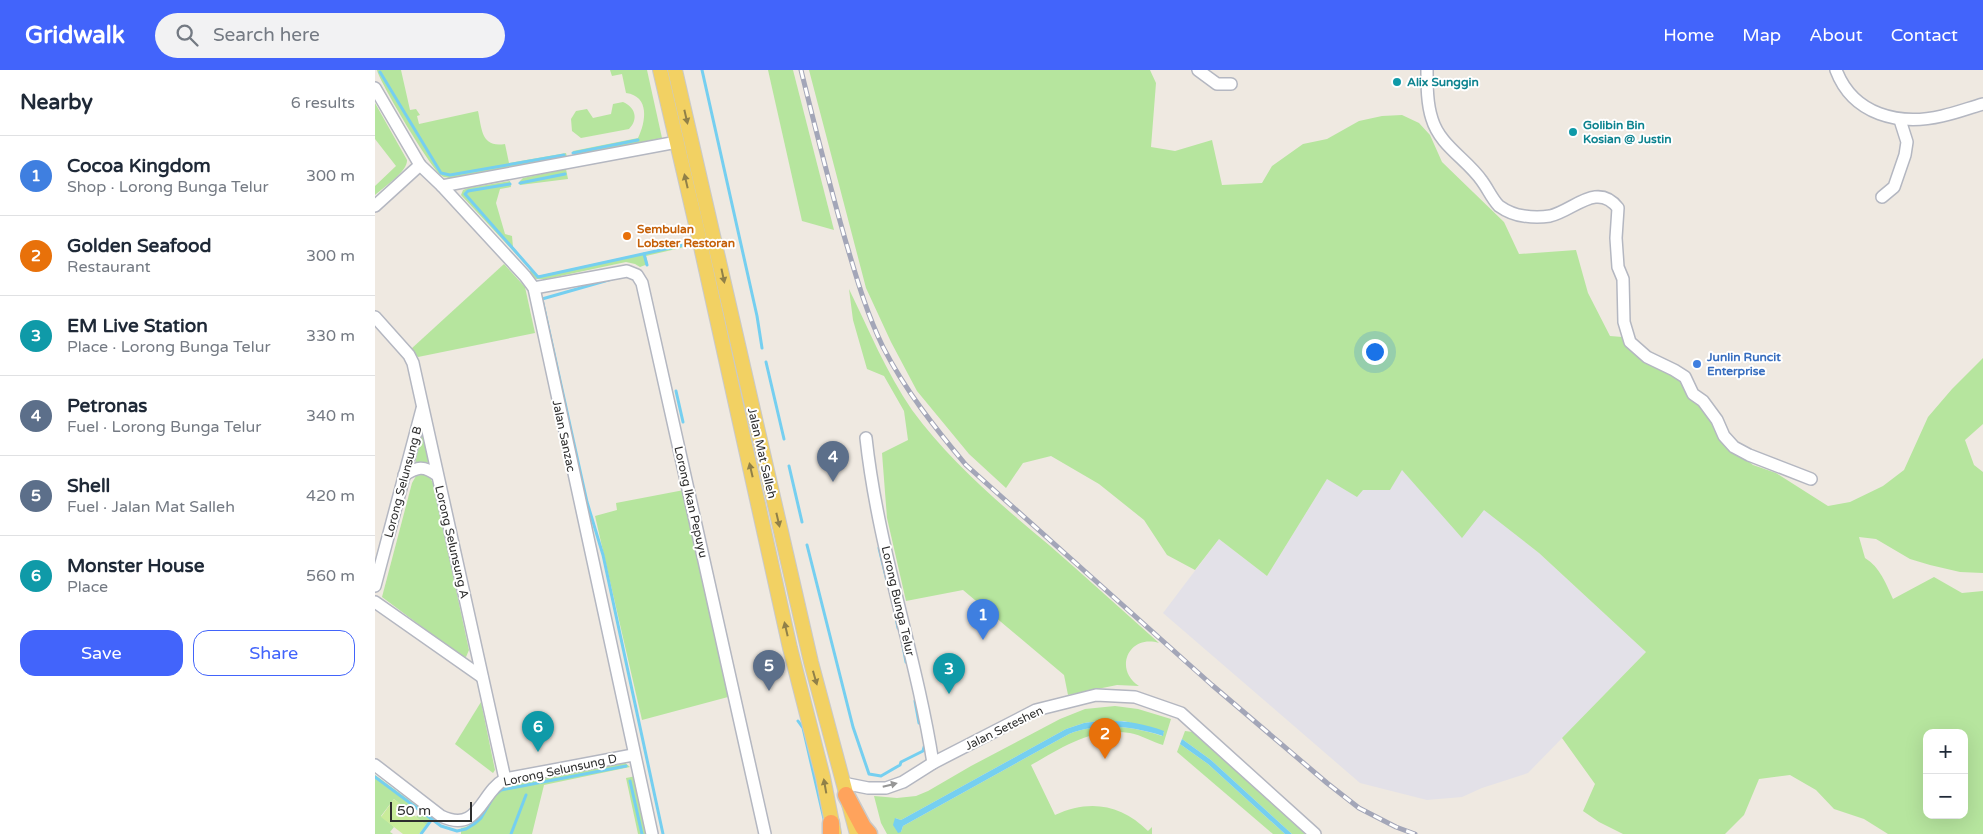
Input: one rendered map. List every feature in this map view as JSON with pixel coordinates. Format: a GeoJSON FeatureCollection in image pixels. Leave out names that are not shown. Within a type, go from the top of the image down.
{"type":"FeatureCollection","features":[{"type":"Feature","properties":{"kind":"highway"},"geometry":{"type":"LineString","coordinates":[[845,789],[863,827],[869,834]]}},
{"type":"Feature","properties":{"kind":"main road","name":"Jalan Mat Salleh"},"geometry":{"type":"LineString","coordinates":[[659,70],[677,142],[790,648],[823,777],[832,830]]}},
{"type":"Feature","properties":{"kind":"main road","name":"Jalan Mat Salleh"},"geometry":{"type":"LineString","coordinates":[[675,70],[809,653],[857,834]]}},
{"type":"Feature","properties":{"kind":"street"},"geometry":{"type":"LineString","coordinates":[[1198,70],[1217,84],[1231,84]]}},
{"type":"Feature","properties":{"kind":"street"},"geometry":{"type":"LineString","coordinates":[[1427,70],[1428,100],[1432,120],[1451,150],[1482,180],[1500,206],[1512,213],[1525,216],[1549,216],[1564,211],[1583,199],[1599,196],[1613,201],[1618,208],[1615,238],[1619,267],[1623,279],[1624,322],[1630,342],[1640,348],[1647,357],[1685,377],[1693,394],[1703,401],[1717,420],[1724,436],[1734,447],[1749,455],[1811,478]]}},
{"type":"Feature","properties":{"kind":"street"},"geometry":{"type":"LineString","coordinates":[[1836,70],[1839,80],[1856,100],[1880,114],[1900,120],[1943,116],[1983,104]]}},
{"type":"Feature","properties":{"kind":"street","name":"Jalan Sanzac"},"geometry":{"type":"LineString","coordinates":[[375,88],[420,165],[443,186],[525,276],[533,288],[633,755],[652,834]]}},
{"type":"Feature","properties":{"kind":"street"},"geometry":{"type":"LineString","coordinates":[[1882,197],[1894,187],[1905,155],[1907,142],[1900,120]]}},
{"type":"Feature","properties":{"kind":"street"},"geometry":{"type":"LineString","coordinates":[[443,186],[677,142]]}},
{"type":"Feature","properties":{"kind":"street"},"geometry":{"type":"LineString","coordinates":[[375,206],[420,165]]}},
{"type":"Feature","properties":{"kind":"street","name":"Lorong Ikan Pepuyu"},"geometry":{"type":"LineString","coordinates":[[533,288],[627,271],[637,275],[642,283],[765,834]]}},
{"type":"Feature","properties":{"kind":"street","name":"Lorong Selunsung A"},"geometry":{"type":"LineString","coordinates":[[375,317],[409,355],[413,363],[505,779]]}},
{"type":"Feature","properties":{"kind":"street","name":"Lorong Selunsung B"},"geometry":{"type":"LineString","coordinates":[[375,586],[422,406]]}},
{"type":"Feature","properties":{"kind":"street","name":"Lorong Bunga Telur"},"geometry":{"type":"LineString","coordinates":[[867,438],[870,474],[880,527],[918,684],[933,763]]}},
{"type":"Feature","properties":{"kind":"street"},"geometry":{"type":"LineString","coordinates":[[404,475],[416,468],[428,468],[437,475]]}},
{"type":"Feature","properties":{"kind":"street"},"geometry":{"type":"LineString","coordinates":[[375,602],[483,677]]}},
{"type":"Feature","properties":{"kind":"street","name":"Jalan Seteshen"},"geometry":{"type":"LineString","coordinates":[[845,789],[885,788],[903,782],[933,763],[1036,710],[1096,695],[1135,698],[1181,713],[1311,832]]}},
{"type":"Feature","properties":{"kind":"street","name":"Lorong Selunsung D"},"geometry":{"type":"LineString","coordinates":[[375,765],[451,822],[463,822],[472,818],[491,791],[498,783],[505,779],[633,755]]}},
{"type":"Feature","properties":{"kind":"shaded area"},"geometry":{"type":"Polygon","coordinates":[[[1402,469],[1462,537],[1484,509],[1539,553],[1646,652],[1528,773],[1482,788],[1462,797],[1427,800],[1360,783],[1163,613],[1219,539],[1267,576],[1327,479],[1363,490],[1390,490],[1402,469]]]}},
{"type":"Feature","properties":{"kind":"green space"},"geometry":{"type":"Polygon","coordinates":[[[377,70],[401,70],[410,110],[416,109],[420,115],[417,116],[419,124],[478,111],[484,136],[491,143],[505,144],[509,163],[566,153],[567,157],[452,178],[443,177],[435,169],[417,142],[386,90],[377,70]]]}},
{"type":"Feature","properties":{"kind":"green space"},"geometry":{"type":"Polygon","coordinates":[[[610,70],[647,70],[662,138],[574,156],[573,151],[638,138],[641,132],[644,118],[642,104],[634,95],[626,93],[622,74],[612,76],[610,70]]]}},
{"type":"Feature","properties":{"kind":"green space"},"geometry":{"type":"Polygon","coordinates":[[[768,70],[793,70],[834,230],[802,221],[768,70]]]}},
{"type":"Feature","properties":{"kind":"green space"},"geometry":{"type":"Polygon","coordinates":[[[809,70],[1150,70],[1156,83],[1151,147],[1175,151],[1212,140],[1222,185],[1262,183],[1272,166],[1303,144],[1327,139],[1359,121],[1382,116],[1402,115],[1419,123],[1430,135],[1442,162],[1504,222],[1519,254],[1576,250],[1588,293],[1610,336],[1635,338],[1647,357],[1688,381],[1737,452],[1753,465],[1776,473],[1828,506],[1850,502],[1883,486],[1904,470],[1928,417],[1952,389],[1983,358],[1983,424],[1965,440],[1974,465],[1983,472],[1983,573],[1960,572],[1930,565],[1910,559],[1876,539],[1859,537],[1865,558],[1879,571],[1893,599],[1934,577],[1962,593],[1983,591],[1983,834],[1888,834],[1864,819],[1834,809],[1816,790],[1790,775],[1759,779],[1744,815],[1725,834],[1623,834],[1599,822],[1583,811],[1595,784],[1562,738],[1646,652],[1539,553],[1484,510],[1462,538],[1402,470],[1390,490],[1363,490],[1357,497],[1327,479],[1267,576],[1219,539],[1195,570],[1167,555],[1144,520],[1099,484],[1051,456],[1023,463],[1006,488],[969,454],[917,391],[891,342],[866,288],[809,70]]]}},
{"type":"Feature","properties":{"kind":"green space"},"geometry":{"type":"Polygon","coordinates":[[[623,102],[633,110],[635,117],[629,129],[581,138],[572,131],[571,119],[576,111],[587,109],[593,118],[611,114],[613,104],[623,102]]]}},
{"type":"Feature","properties":{"kind":"green space"},"geometry":{"type":"Polygon","coordinates":[[[375,103],[407,160],[400,174],[375,195],[375,186],[396,166],[375,139],[375,103]]]}},
{"type":"Feature","properties":{"kind":"green space"},"geometry":{"type":"Polygon","coordinates":[[[566,169],[568,179],[520,185],[520,181],[523,178],[566,169]]]}},
{"type":"Feature","properties":{"kind":"green space"},"geometry":{"type":"Polygon","coordinates":[[[510,181],[511,187],[500,189],[496,203],[505,234],[512,236],[513,247],[538,276],[689,243],[689,246],[646,256],[648,264],[640,267],[626,262],[546,279],[536,279],[529,273],[531,270],[461,195],[463,190],[468,188],[510,181]]]}},
{"type":"Feature","properties":{"kind":"green space"},"geometry":{"type":"Polygon","coordinates":[[[504,264],[525,287],[535,333],[418,357],[411,349],[504,264]]]}},
{"type":"Feature","properties":{"kind":"green space"},"geometry":{"type":"Polygon","coordinates":[[[849,289],[894,381],[912,410],[927,429],[959,465],[994,498],[1159,643],[1148,642],[1140,644],[1133,648],[1128,655],[1127,671],[1131,679],[1139,686],[1117,685],[1068,695],[1064,675],[963,590],[906,601],[887,518],[882,453],[908,440],[904,411],[884,376],[867,369],[853,320],[849,289]]]}},
{"type":"Feature","properties":{"kind":"green space"},"geometry":{"type":"Polygon","coordinates":[[[423,436],[430,463],[420,462],[415,464],[421,437],[423,436]]]}},
{"type":"Feature","properties":{"kind":"green space"},"geometry":{"type":"Polygon","coordinates":[[[425,474],[429,476],[433,483],[469,650],[466,657],[461,656],[382,597],[412,483],[416,476],[425,474]]]}},
{"type":"Feature","properties":{"kind":"green space"},"geometry":{"type":"Polygon","coordinates":[[[684,490],[728,697],[642,720],[595,516],[617,510],[616,503],[684,490]]]}},
{"type":"Feature","properties":{"kind":"green space"},"geometry":{"type":"Polygon","coordinates":[[[481,702],[495,770],[493,773],[455,744],[481,702]]]}},
{"type":"Feature","properties":{"kind":"green space"},"geometry":{"type":"Polygon","coordinates":[[[1115,706],[1138,709],[1171,719],[1163,745],[1130,733],[1103,733],[1066,745],[1031,765],[1055,815],[1080,807],[1104,807],[1127,815],[1148,831],[1152,827],[1152,834],[887,834],[881,823],[874,796],[897,798],[916,796],[1060,719],[1085,709],[1115,706]],[[1124,721],[1084,723],[1066,729],[901,820],[895,818],[901,832],[903,826],[1069,734],[1081,730],[1104,727],[1127,728],[1162,736],[1164,732],[1124,721]]]}},
{"type":"Feature","properties":{"kind":"green space"},"geometry":{"type":"Polygon","coordinates":[[[1185,731],[1193,732],[1199,737],[1285,812],[1284,814],[1305,834],[1292,834],[1211,760],[1182,739],[1185,731]]]}},
{"type":"Feature","properties":{"kind":"green space"},"geometry":{"type":"Polygon","coordinates":[[[1180,744],[1208,764],[1285,834],[1273,834],[1177,752],[1180,744]]]}},
{"type":"Feature","properties":{"kind":"green space"},"geometry":{"type":"Polygon","coordinates":[[[623,761],[630,767],[544,785],[532,834],[461,834],[461,828],[468,826],[477,819],[494,793],[509,784],[623,761]]]}},
{"type":"Feature","properties":{"kind":"green space"},"geometry":{"type":"Polygon","coordinates":[[[375,775],[432,817],[426,825],[416,817],[420,812],[410,804],[406,809],[394,799],[381,816],[394,827],[390,832],[393,834],[375,834],[375,775]]]}},
{"type":"Feature","properties":{"kind":"green space"},"geometry":{"type":"Polygon","coordinates":[[[636,776],[649,834],[638,834],[626,778],[636,776]]]}},
{"type":"Feature","properties":{"kind":"green space"},"geometry":{"type":"Polygon","coordinates":[[[394,799],[426,825],[419,834],[403,834],[381,817],[394,799]]]}},
{"type":"Feature","properties":{"kind":"water"},"geometry":{"type":"Polygon","coordinates":[[[1099,721],[1132,723],[1164,731],[1163,736],[1127,728],[1104,727],[1081,730],[1069,734],[903,826],[901,832],[898,833],[893,825],[895,818],[901,820],[1066,729],[1084,723],[1099,721]]]}},
{"type":"Feature","properties":{"kind":"water"},"geometry":{"type":"Polygon","coordinates":[[[1182,739],[1211,760],[1292,834],[1285,834],[1208,764],[1180,744],[1182,739]]]}},
{"type":"Feature","properties":{"kind":"waterway"},"geometry":{"type":"LineString","coordinates":[[702,70],[757,316],[762,348]]}},
{"type":"Feature","properties":{"kind":"waterway"},"geometry":{"type":"LineString","coordinates":[[380,72],[441,173],[450,175],[564,155]]}},
{"type":"Feature","properties":{"kind":"waterway"},"geometry":{"type":"LineString","coordinates":[[573,153],[638,140]]}},
{"type":"Feature","properties":{"kind":"waterway"},"geometry":{"type":"LineString","coordinates":[[520,183],[565,174]]}},
{"type":"Feature","properties":{"kind":"waterway"},"geometry":{"type":"LineString","coordinates":[[510,184],[468,191],[465,194],[538,277],[688,244]]}},
{"type":"Feature","properties":{"kind":"waterway"},"geometry":{"type":"LineString","coordinates":[[644,254],[647,265]]}},
{"type":"Feature","properties":{"kind":"waterway"},"geometry":{"type":"LineString","coordinates":[[612,279],[542,299],[587,502],[603,555],[663,834]]}},
{"type":"Feature","properties":{"kind":"waterway"},"geometry":{"type":"LineString","coordinates":[[766,362],[784,439]]}},
{"type":"Feature","properties":{"kind":"waterway"},"geometry":{"type":"LineString","coordinates":[[676,391],[683,422]]}},
{"type":"Feature","properties":{"kind":"waterway"},"geometry":{"type":"LineString","coordinates":[[789,466],[802,522]]}},
{"type":"Feature","properties":{"kind":"waterway"},"geometry":{"type":"LineString","coordinates":[[807,545],[853,727],[869,774],[881,776],[900,765],[901,762],[923,751],[925,744]]}},
{"type":"Feature","properties":{"kind":"waterway"},"geometry":{"type":"LineString","coordinates":[[879,548],[887,581]]}},
{"type":"Feature","properties":{"kind":"waterway"},"geometry":{"type":"LineString","coordinates":[[896,618],[898,628]]}},
{"type":"Feature","properties":{"kind":"waterway"},"geometry":{"type":"LineString","coordinates":[[903,646],[906,662]]}},
{"type":"Feature","properties":{"kind":"waterway"},"geometry":{"type":"LineString","coordinates":[[915,701],[919,723]]}},
{"type":"Feature","properties":{"kind":"waterway"},"geometry":{"type":"LineString","coordinates":[[798,721],[803,728],[824,819]]}},
{"type":"Feature","properties":{"kind":"waterway"},"geometry":{"type":"LineString","coordinates":[[496,794],[501,790],[626,766]]}},
{"type":"Feature","properties":{"kind":"waterway"},"geometry":{"type":"LineString","coordinates":[[375,777],[441,826],[457,831],[466,829],[481,818],[491,801]]}},
{"type":"Feature","properties":{"kind":"waterway"},"geometry":{"type":"LineString","coordinates":[[630,781],[642,834]]}},
{"type":"Feature","properties":{"kind":"waterway"},"geometry":{"type":"LineString","coordinates":[[511,834],[526,795]]}},
{"type":"Feature","properties":{"kind":"waterway"},"geometry":{"type":"LineString","coordinates":[[421,834],[432,819]]}},
{"type":"Feature","properties":{"kind":"railway"},"geometry":{"type":"LineString","coordinates":[[801,70],[839,218],[871,321],[901,378],[943,437],[966,465],[1212,685],[1327,783],[1359,808],[1396,827],[1415,834]]}},
{"type":"Feature","properties":{"kind":"place","name":"Alix Sunggin"},"geometry":{"type":"Point","coordinates":[1397,82]}},
{"type":"Feature","properties":{"kind":"place","name":"Golibin Bin Kosian @ Justin"},"geometry":{"type":"Point","coordinates":[1573,132]}},
{"type":"Feature","properties":{"kind":"place","name":"Sembulan Lobster Restoran"},"geometry":{"type":"Point","coordinates":[627,236]}},
{"type":"Feature","properties":{"kind":"place","name":"Junlin Runcit Enterprise"},"geometry":{"type":"Point","coordinates":[1697,364]}},
{"type":"Feature","properties":{"kind":"place","name":"Petronas"},"geometry":{"type":"Point","coordinates":[833,482]}},
{"type":"Feature","properties":{"kind":"place","name":"Cocoa Kingdom"},"geometry":{"type":"Point","coordinates":[983,640]}},
{"type":"Feature","properties":{"kind":"place","name":"Shell"},"geometry":{"type":"Point","coordinates":[769,691]}},
{"type":"Feature","properties":{"kind":"place","name":"EM Live Station"},"geometry":{"type":"Point","coordinates":[949,694]}},
{"type":"Feature","properties":{"kind":"place","name":"Monster House"},"geometry":{"type":"Point","coordinates":[538,752]}},
{"type":"Feature","properties":{"kind":"place","name":"Golden Seafood"},"geometry":{"type":"Point","coordinates":[1105,759]}}]}
